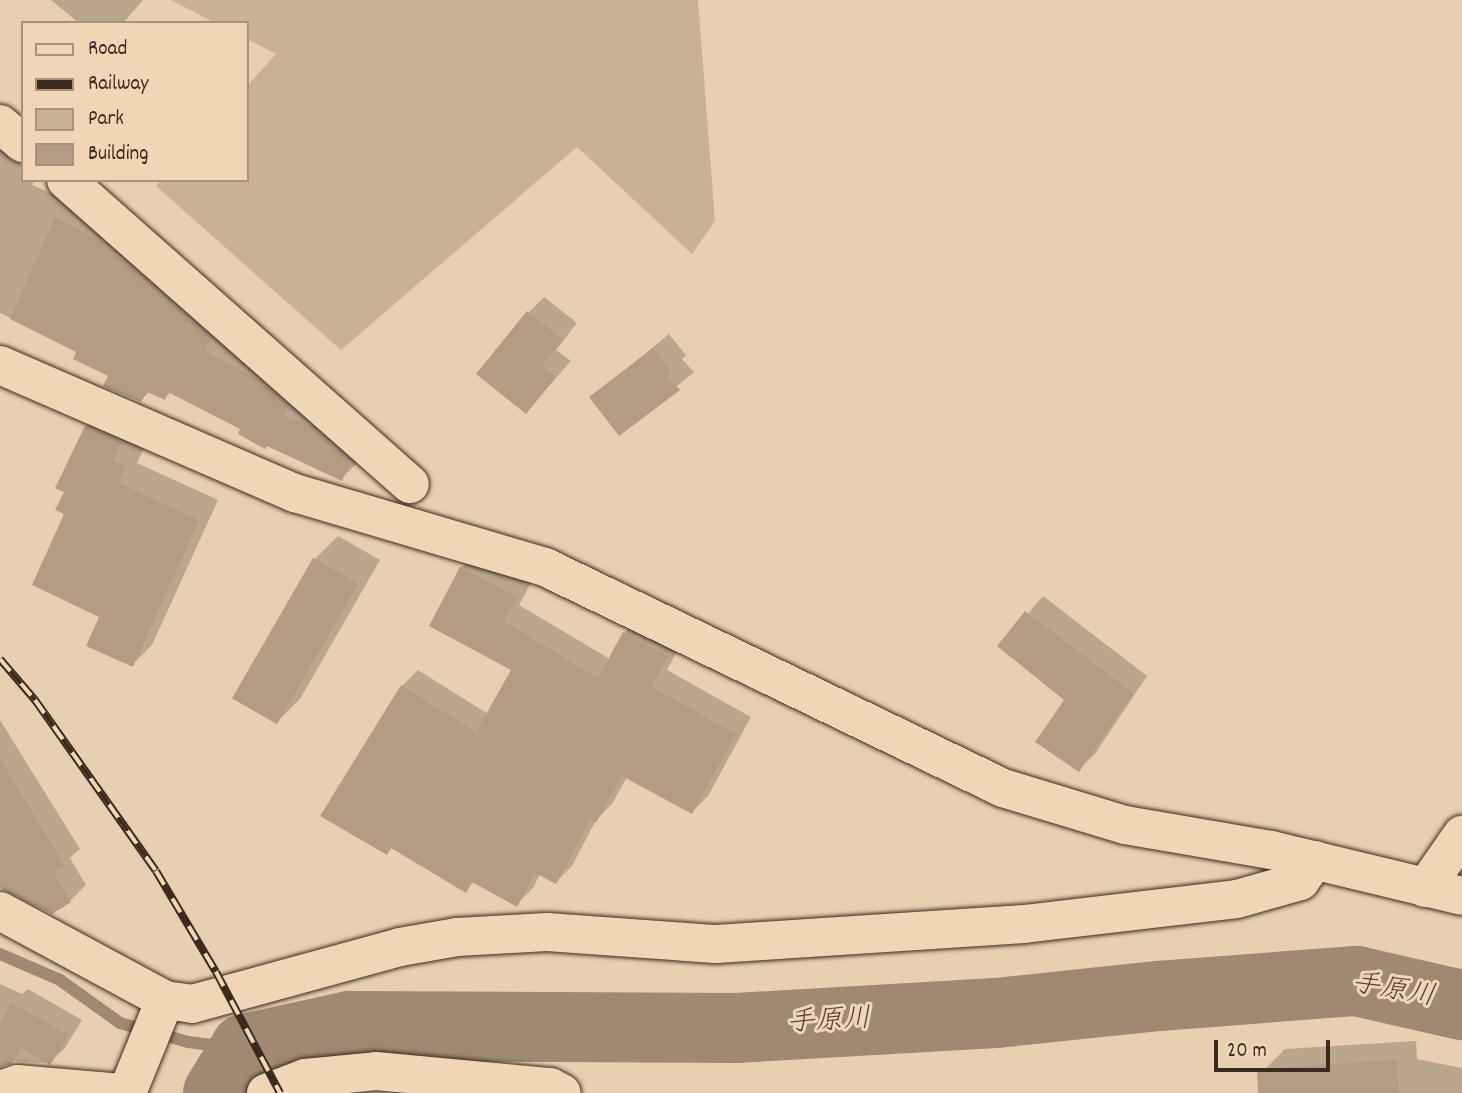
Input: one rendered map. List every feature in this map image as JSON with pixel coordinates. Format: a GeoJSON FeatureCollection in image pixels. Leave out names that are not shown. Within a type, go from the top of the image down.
{"type":"FeatureCollection","features":[{"type":"Feature","properties":{"kind":"street"},"geometry":{"type":"LineString","coordinates":[[0,124],[21,141]]}},
{"type":"Feature","properties":{"kind":"street"},"geometry":{"type":"LineString","coordinates":[[68,182],[410,484]]}},
{"type":"Feature","properties":{"kind":"street"},"geometry":{"type":"LineString","coordinates":[[0,365],[295,493],[545,567],[1003,788],[1125,825],[1315,860],[1462,896]]}},
{"type":"Feature","properties":{"kind":"street"},"geometry":{"type":"LineString","coordinates":[[1425,888],[1462,835]]}},
{"type":"Feature","properties":{"kind":"street"},"geometry":{"type":"LineString","coordinates":[[0,911],[163,1007],[191,1004],[400,947],[457,937],[547,932],[716,944],[1024,924],[1237,899],[1300,881],[1315,860]]}},
{"type":"Feature","properties":{"kind":"street"},"geometry":{"type":"LineString","coordinates":[[0,1090],[18,1084],[125,1093],[163,1007]]}},
{"type":"Feature","properties":{"kind":"street"},"geometry":{"type":"LineString","coordinates":[[265,1093],[305,1078],[376,1071],[550,1087],[562,1093]]}},
{"type":"Feature","properties":{"kind":"green space"},"geometry":{"type":"Polygon","coordinates":[[[171,0],[698,0],[715,221],[692,254],[577,147],[341,350],[156,186],[159,182],[248,182],[248,85],[276,54],[248,40],[248,21],[211,21],[171,0]]]}},
{"type":"Feature","properties":{"kind":"building"},"geometry":{"type":"Polygon","coordinates":[[[55,217],[105,244],[103,247],[127,263],[212,338],[204,350],[259,380],[289,406],[284,415],[314,428],[351,461],[342,481],[267,446],[265,449],[238,434],[240,429],[168,392],[165,400],[147,392],[141,402],[103,386],[108,376],[73,359],[76,352],[10,319],[55,217]]]}},
{"type":"Feature","properties":{"kind":"building"},"geometry":{"type":"Polygon","coordinates":[[[527,311],[563,340],[542,366],[556,377],[526,414],[476,374],[527,311]]]}},
{"type":"Feature","properties":{"kind":"building"},"geometry":{"type":"Polygon","coordinates":[[[653,348],[671,373],[667,376],[680,390],[619,436],[589,397],[653,348]]]}},
{"type":"Feature","properties":{"kind":"building"},"geometry":{"type":"Polygon","coordinates":[[[85,426],[122,442],[113,461],[126,466],[118,483],[199,520],[133,667],[86,646],[99,617],[32,585],[64,514],[55,510],[64,492],[55,488],[85,426]]]}},
{"type":"Feature","properties":{"kind":"building"},"geometry":{"type":"Polygon","coordinates":[[[313,558],[358,584],[277,724],[232,698],[313,558]]]}},
{"type":"Feature","properties":{"kind":"building"},"geometry":{"type":"Polygon","coordinates":[[[460,567],[517,597],[504,621],[598,678],[623,632],[668,656],[652,687],[736,734],[692,814],[622,776],[596,823],[591,819],[556,884],[535,873],[517,907],[472,882],[466,893],[391,848],[387,855],[320,816],[401,685],[476,732],[511,670],[429,626],[460,567]]]}},
{"type":"Feature","properties":{"kind":"building"},"geometry":{"type":"Polygon","coordinates":[[[1025,611],[1133,693],[1079,772],[1035,742],[1064,700],[997,646],[1025,611]]]}},
{"type":"Feature","properties":{"kind":"building"},"geometry":{"type":"Polygon","coordinates":[[[0,759],[65,866],[54,873],[71,902],[52,914],[0,888],[0,759]]]}},
{"type":"Feature","properties":{"kind":"building"},"geometry":{"type":"Polygon","coordinates":[[[11,1003],[69,1035],[50,1065],[21,1047],[12,1063],[0,1067],[0,1023],[11,1003]]]}},
{"type":"Feature","properties":{"kind":"building"},"geometry":{"type":"Polygon","coordinates":[[[1397,1060],[1399,1093],[1258,1093],[1257,1069],[1397,1060]]]}},
{"type":"Feature","properties":{"kind":"waterway"},"geometry":{"type":"LineString","coordinates":[[0,954],[60,980],[120,1023],[188,1042],[245,1049]]}},
{"type":"Feature","properties":{"kind":"waterway","name":"手原川"},"geometry":{"type":"LineString","coordinates":[[218,1093],[245,1049],[349,1026],[736,1028],[996,1013],[1159,996],[1356,981],[1462,1005]]}},
{"type":"Feature","properties":{"kind":"railway"},"geometry":{"type":"LineString","coordinates":[[0,659],[35,700],[156,871],[216,972],[280,1093]]}}]}
